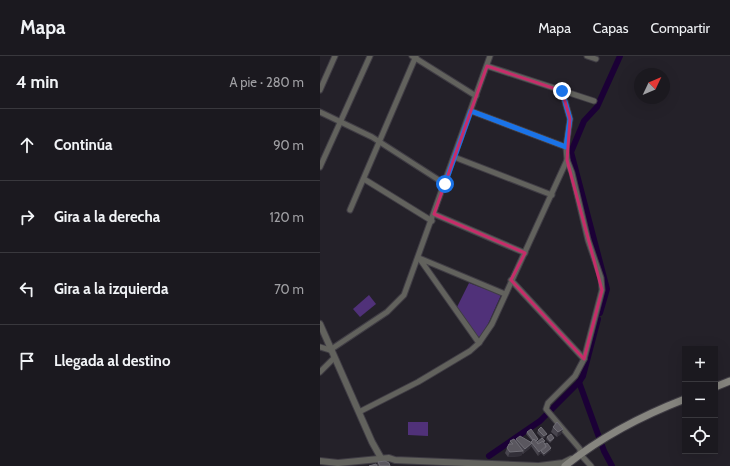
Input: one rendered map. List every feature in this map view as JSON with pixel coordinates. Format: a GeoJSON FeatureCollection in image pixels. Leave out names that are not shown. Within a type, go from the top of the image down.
{"type":"FeatureCollection","features":[{"type":"Feature","properties":{"kind":"main road"},"geometry":{"type":"LineString","coordinates":[[718,386],[730,381]]}},
{"type":"Feature","properties":{"kind":"main road"},"geometry":{"type":"LineString","coordinates":[[565,466],[580,454],[624,425],[682,400]]}},
{"type":"Feature","properties":{"kind":"street"},"geometry":{"type":"LineString","coordinates":[[320,90],[335,56]]}},
{"type":"Feature","properties":{"kind":"street"},"geometry":{"type":"LineString","coordinates":[[320,167],[370,56]]}},
{"type":"Feature","properties":{"kind":"street"},"geometry":{"type":"LineString","coordinates":[[330,350],[397,304],[404,294],[419,258],[490,56]]}},
{"type":"Feature","properties":{"kind":"street"},"geometry":{"type":"LineString","coordinates":[[587,56],[596,59]]}},
{"type":"Feature","properties":{"kind":"street"},"geometry":{"type":"LineString","coordinates":[[350,210],[414,57],[476,96]]}},
{"type":"Feature","properties":{"kind":"street"},"geometry":{"type":"LineString","coordinates":[[487,66],[594,101]]}},
{"type":"Feature","properties":{"kind":"street"},"geometry":{"type":"LineString","coordinates":[[562,91],[570,119],[566,147],[567,160],[572,173],[588,240],[601,278],[602,290],[584,359],[574,376],[548,403],[546,409],[580,449],[580,454],[591,466]]}},
{"type":"Feature","properties":{"kind":"street"},"geometry":{"type":"LineString","coordinates":[[471,111],[566,147]]}},
{"type":"Feature","properties":{"kind":"street"},"geometry":{"type":"LineString","coordinates":[[320,112],[341,121],[379,142],[445,184]]}},
{"type":"Feature","properties":{"kind":"street"},"geometry":{"type":"LineString","coordinates":[[454,157],[552,195]]}},
{"type":"Feature","properties":{"kind":"street"},"geometry":{"type":"LineString","coordinates":[[359,412],[418,382],[470,351],[479,343],[492,324],[567,160]]}},
{"type":"Feature","properties":{"kind":"street"},"geometry":{"type":"LineString","coordinates":[[364,179],[432,221]]}},
{"type":"Feature","properties":{"kind":"street"},"geometry":{"type":"LineString","coordinates":[[434,214],[525,253]]}},
{"type":"Feature","properties":{"kind":"street"},"geometry":{"type":"LineString","coordinates":[[419,258],[505,294]]}},
{"type":"Feature","properties":{"kind":"street"},"geometry":{"type":"LineString","coordinates":[[419,258],[479,343]]}},
{"type":"Feature","properties":{"kind":"street"},"geometry":{"type":"LineString","coordinates":[[511,280],[584,359]]}},
{"type":"Feature","properties":{"kind":"street"},"geometry":{"type":"LineString","coordinates":[[320,324],[330,350],[381,458]]}},
{"type":"Feature","properties":{"kind":"street"},"geometry":{"type":"LineString","coordinates":[[320,347],[330,350]]}},
{"type":"Feature","properties":{"kind":"street"},"geometry":{"type":"LineString","coordinates":[[320,372],[334,358]]}},
{"type":"Feature","properties":{"kind":"street"},"geometry":{"type":"LineString","coordinates":[[320,461],[338,463],[389,458],[395,460],[539,466],[564,463],[580,454]]}},
{"type":"Feature","properties":{"kind":"street"},"geometry":{"type":"LineString","coordinates":[[389,458],[394,466]]}},
{"type":"Feature","properties":{"kind":"highlighted area"},"geometry":{"type":"Polygon","coordinates":[[[487,66],[562,91],[570,119],[567,160],[602,290],[584,359],[511,280],[525,253],[434,214],[487,66]]]}},
{"type":"Feature","properties":{"kind":"shaded area"},"geometry":{"type":"Polygon","coordinates":[[[469,283],[501,295],[488,324],[479,338],[457,307],[469,283]]]}},
{"type":"Feature","properties":{"kind":"shaded area"},"geometry":{"type":"Polygon","coordinates":[[[369,295],[376,304],[360,317],[353,309],[369,295]]]}},
{"type":"Feature","properties":{"kind":"shaded area"},"geometry":{"type":"Polygon","coordinates":[[[408,422],[428,422],[428,436],[408,435],[408,422]]]}},
{"type":"Feature","properties":{"kind":"building"},"geometry":{"type":"Polygon","coordinates":[[[557,422],[563,429],[558,432],[553,427],[557,422]]]}},
{"type":"Feature","properties":{"kind":"building"},"geometry":{"type":"Polygon","coordinates":[[[541,427],[547,434],[544,436],[538,430],[541,427]]]}},
{"type":"Feature","properties":{"kind":"building"},"geometry":{"type":"Polygon","coordinates":[[[531,429],[538,439],[536,441],[534,439],[533,440],[527,432],[531,429]]]}},
{"type":"Feature","properties":{"kind":"building"},"geometry":{"type":"Polygon","coordinates":[[[551,434],[554,438],[550,441],[547,437],[551,434]]]}},
{"type":"Feature","properties":{"kind":"building"},"geometry":{"type":"Polygon","coordinates":[[[520,436],[532,443],[525,449],[516,439],[520,436]]]}},
{"type":"Feature","properties":{"kind":"building"},"geometry":{"type":"Polygon","coordinates":[[[542,438],[545,441],[538,444],[537,442],[542,438]]]}},
{"type":"Feature","properties":{"kind":"building"},"geometry":{"type":"Polygon","coordinates":[[[514,439],[523,451],[510,452],[507,448],[509,444],[513,444],[510,441],[514,439]]]}},
{"type":"Feature","properties":{"kind":"building"},"geometry":{"type":"Polygon","coordinates":[[[534,439],[538,444],[543,441],[546,446],[539,452],[531,442],[534,439]]]}},
{"type":"Feature","properties":{"kind":"building"},"geometry":{"type":"Polygon","coordinates":[[[547,443],[551,448],[544,454],[541,451],[546,447],[545,444],[547,443]]]}},
{"type":"Feature","properties":{"kind":"building"},"geometry":{"type":"Polygon","coordinates":[[[385,461],[389,463],[390,466],[380,466],[378,462],[385,461]]]}},
{"type":"Feature","properties":{"kind":"waterway"},"geometry":{"type":"LineString","coordinates":[[600,313],[607,289],[571,152],[584,121],[597,107],[620,56]]}},
{"type":"Feature","properties":{"kind":"waterway"},"geometry":{"type":"LineString","coordinates":[[598,319],[583,376],[579,382],[604,451],[612,466]]}},
{"type":"Feature","properties":{"kind":"waterway"},"geometry":{"type":"LineString","coordinates":[[489,456],[540,421],[579,382]]}},
{"type":"Feature","properties":{"kind":"route"},"geometry":{"type":"LineString","coordinates":[[445,184],[471,111],[566,147],[570,119],[562,91]]}}]}
